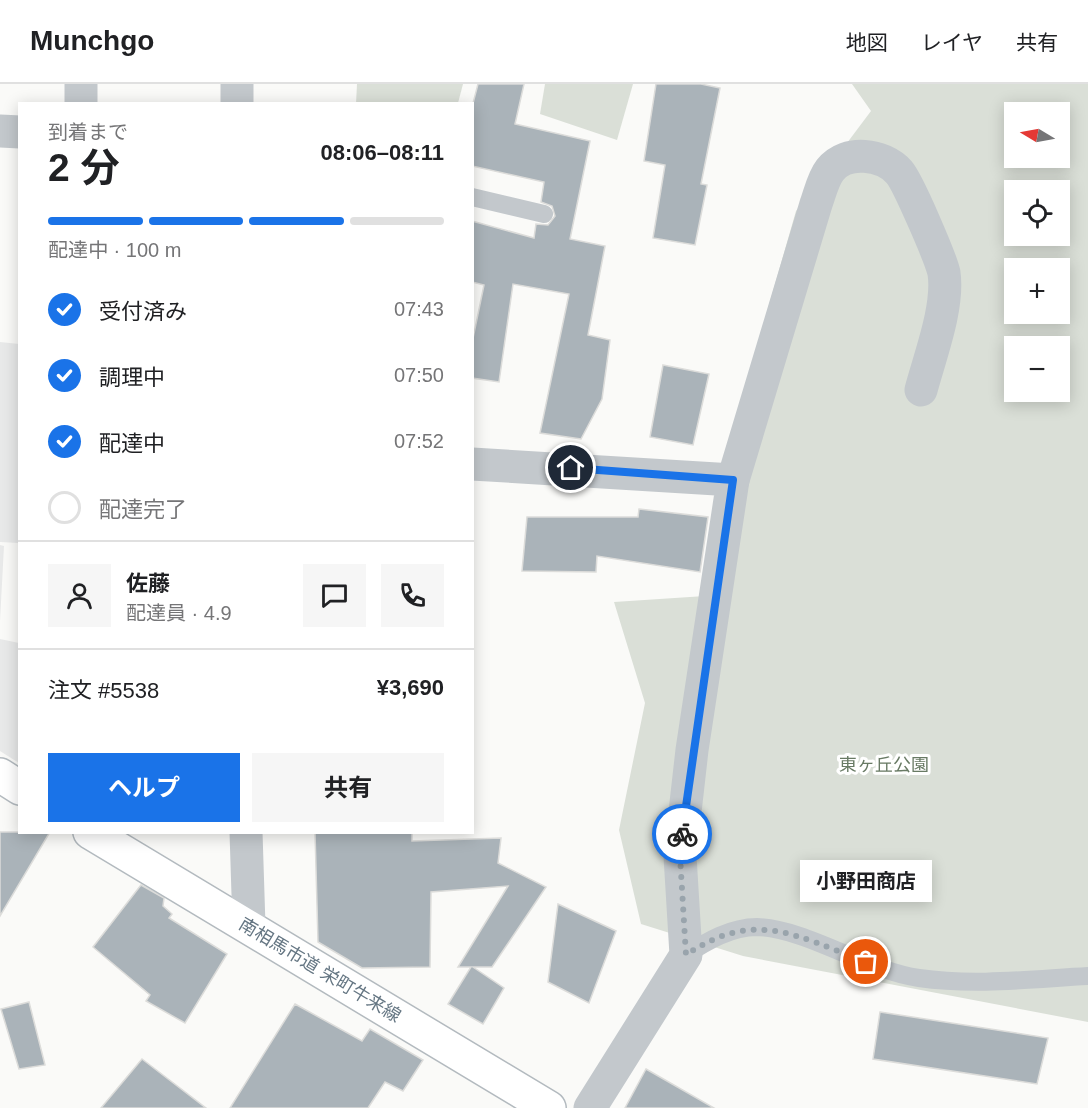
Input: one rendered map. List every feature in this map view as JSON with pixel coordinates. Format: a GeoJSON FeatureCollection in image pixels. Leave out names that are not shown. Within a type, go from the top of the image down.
{"type":"FeatureCollection","features":[{"type":"Feature","properties":{"kind":"street"},"geometry":{"type":"LineString","coordinates":[[81,84],[81,102]]}},
{"type":"Feature","properties":{"kind":"street"},"geometry":{"type":"LineString","coordinates":[[237,84],[237,102]]}},
{"type":"Feature","properties":{"kind":"street"},"geometry":{"type":"LineString","coordinates":[[0,131],[18,132]]}},
{"type":"Feature","properties":{"kind":"street"},"geometry":{"type":"LineString","coordinates":[[590,1108],[686,955],[680,856],[733,480],[816,204],[829,171],[845,158],[855,156],[882,160],[900,172],[936,249],[944,274],[944,303],[921,390]]}},
{"type":"Feature","properties":{"kind":"street"},"geometry":{"type":"LineString","coordinates":[[474,464],[733,480]]}},
{"type":"Feature","properties":{"kind":"street"},"geometry":{"type":"LineString","coordinates":[[0,776],[18,787]]}},
{"type":"Feature","properties":{"kind":"street","name":"南相馬市道 栄町牛来線"},"geometry":{"type":"LineString","coordinates":[[93,834],[249,926],[277,947],[549,1108]]}},
{"type":"Feature","properties":{"kind":"street"},"geometry":{"type":"LineString","coordinates":[[246,834],[249,926]]}},
{"type":"Feature","properties":{"kind":"lane"},"geometry":{"type":"LineString","coordinates":[[474,197],[544,214]]}},
{"type":"Feature","properties":{"kind":"lane"},"geometry":{"type":"LineString","coordinates":[[686,955],[708,940],[731,931],[757,927],[787,933],[906,976],[951,981],[996,981],[1088,976]]}},
{"type":"Feature","properties":{"kind":"shaded area"},"geometry":{"type":"Polygon","coordinates":[[[0,342],[18,344],[18,543],[0,542],[0,342]]]}},
{"type":"Feature","properties":{"kind":"shaded area"},"geometry":{"type":"Polygon","coordinates":[[[0,545],[4,546],[0,621],[0,545]]]}},
{"type":"Feature","properties":{"kind":"shaded area"},"geometry":{"type":"Polygon","coordinates":[[[0,639],[18,643],[18,762],[0,751],[0,639]]]}},
{"type":"Feature","properties":{"kind":"green space"},"geometry":{"type":"Polygon","coordinates":[[[357,84],[463,84],[458,102],[356,102],[357,84]]]}},
{"type":"Feature","properties":{"kind":"green space"},"geometry":{"type":"Polygon","coordinates":[[[545,84],[633,84],[617,140],[540,114],[545,84]]]}},
{"type":"Feature","properties":{"kind":"green space","name":"東ヶ丘公園"},"geometry":{"type":"Polygon","coordinates":[[[852,84],[1088,84],[1088,1022],[743,956],[641,924],[619,830],[645,703],[614,602],[705,596],[725,458],[796,211],[871,111],[852,84]]]}},
{"type":"Feature","properties":{"kind":"building"},"geometry":{"type":"Polygon","coordinates":[[[478,84],[524,84],[515,124],[590,141],[570,239],[605,246],[588,335],[610,340],[602,399],[581,439],[540,433],[569,294],[513,284],[499,382],[474,378],[474,333],[484,285],[474,282],[474,222],[534,238],[536,224],[548,225],[555,216],[552,206],[541,202],[544,182],[474,166],[473,102],[478,84]]]}},
{"type":"Feature","properties":{"kind":"building"},"geometry":{"type":"Polygon","coordinates":[[[656,84],[701,84],[720,88],[701,184],[707,185],[695,245],[653,238],[665,165],[644,161],[656,84]]]}},
{"type":"Feature","properties":{"kind":"building"},"geometry":{"type":"Polygon","coordinates":[[[663,365],[709,374],[693,445],[650,437],[663,365]]]}},
{"type":"Feature","properties":{"kind":"building"},"geometry":{"type":"Polygon","coordinates":[[[639,509],[708,517],[700,572],[597,556],[596,572],[522,571],[527,517],[638,517],[639,509]]]}},
{"type":"Feature","properties":{"kind":"building"},"geometry":{"type":"Polygon","coordinates":[[[0,832],[49,834],[0,916],[0,832]]]}},
{"type":"Feature","properties":{"kind":"building"},"geometry":{"type":"Polygon","coordinates":[[[315,834],[412,834],[412,841],[501,838],[498,863],[546,887],[492,967],[473,967],[504,988],[483,1024],[448,1004],[471,967],[458,967],[508,886],[431,892],[430,967],[362,968],[318,942],[315,834]]]}},
{"type":"Feature","properties":{"kind":"building"},"geometry":{"type":"Polygon","coordinates":[[[141,885],[164,898],[163,906],[172,914],[169,918],[227,954],[185,1023],[146,1001],[150,995],[93,947],[141,885]]]}},
{"type":"Feature","properties":{"kind":"building"},"geometry":{"type":"Polygon","coordinates":[[[558,904],[616,931],[589,1003],[548,982],[558,904]]]}},
{"type":"Feature","properties":{"kind":"building"},"geometry":{"type":"Polygon","coordinates":[[[29,1002],[45,1065],[19,1069],[1,1009],[29,1002]]]}},
{"type":"Feature","properties":{"kind":"building"},"geometry":{"type":"Polygon","coordinates":[[[295,1004],[362,1041],[370,1029],[423,1060],[403,1091],[385,1082],[368,1108],[230,1108],[295,1004]]]}},
{"type":"Feature","properties":{"kind":"building"},"geometry":{"type":"Polygon","coordinates":[[[880,1012],[1048,1038],[1037,1084],[873,1059],[880,1012]]]}},
{"type":"Feature","properties":{"kind":"building"},"geometry":{"type":"Polygon","coordinates":[[[142,1059],[206,1108],[101,1108],[142,1059]]]}},
{"type":"Feature","properties":{"kind":"building"},"geometry":{"type":"Polygon","coordinates":[[[646,1069],[714,1108],[625,1108],[646,1069]]]}},
{"type":"Feature","properties":{"kind":"way so far"},"geometry":{"type":"LineString","coordinates":[[682,834],[680,856],[686,955],[708,940],[731,931],[757,927],[787,933],[866,962]]}},
{"type":"Feature","properties":{"kind":"place","name":"小野田商店"},"geometry":{"type":"Point","coordinates":[866,962]}},
{"type":"Feature","properties":{"kind":"route"},"geometry":{"type":"LineString","coordinates":[[571,468],[733,480],[682,834]]}}]}
